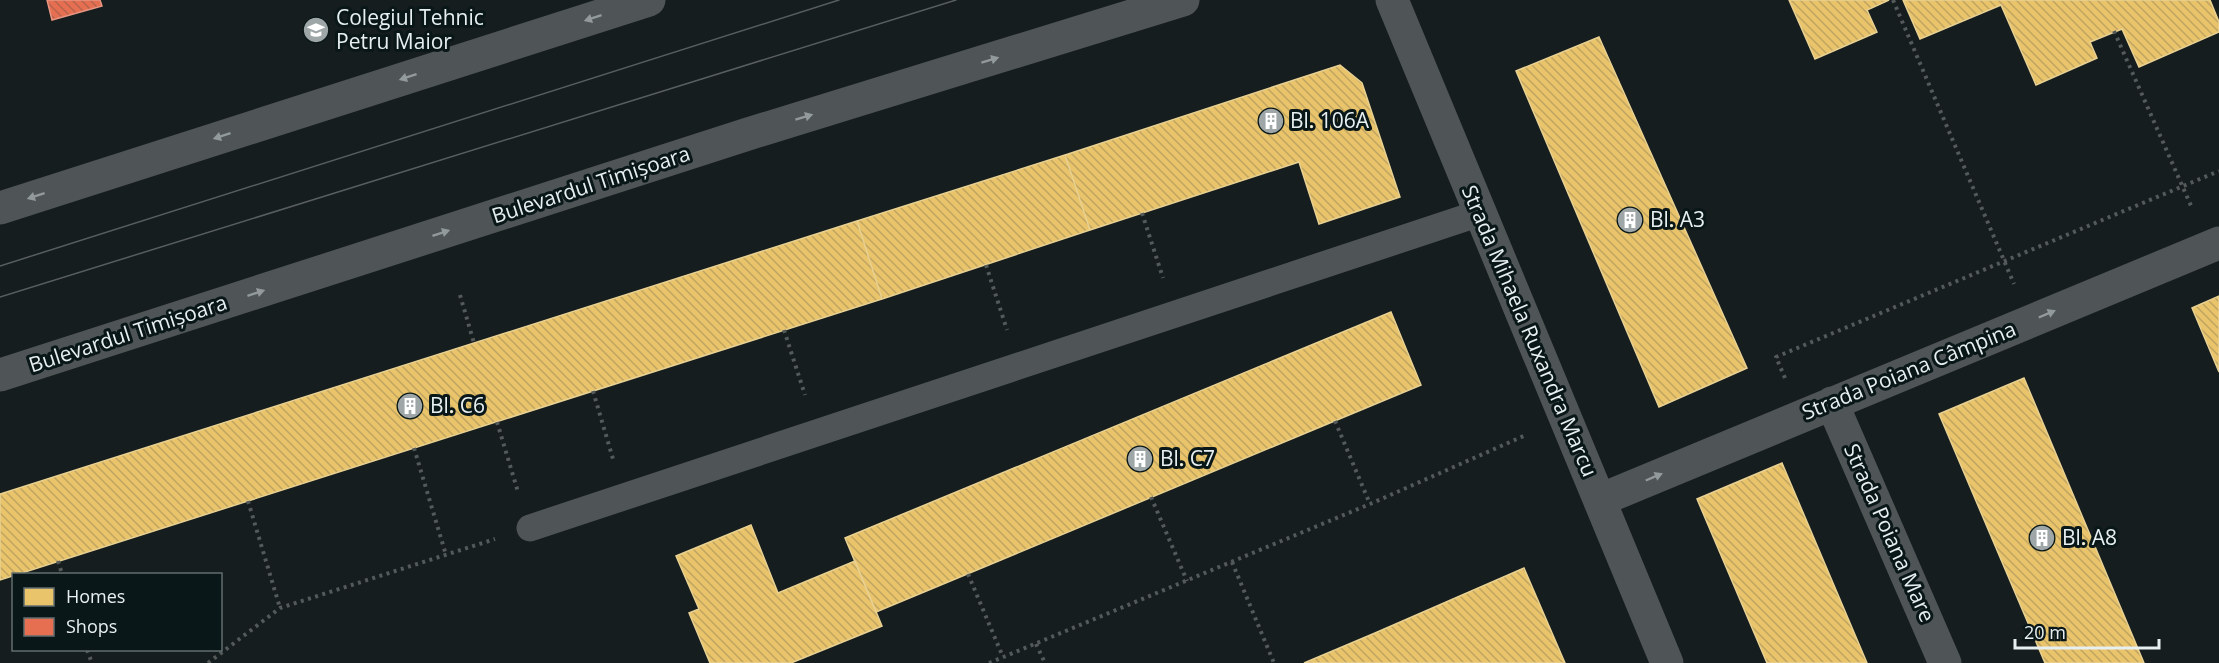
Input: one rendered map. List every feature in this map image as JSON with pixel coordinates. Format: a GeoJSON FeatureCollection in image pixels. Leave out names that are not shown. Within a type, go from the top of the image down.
{"type":"FeatureCollection","features":[{"type":"Feature","properties":{"kind":"main road"},"geometry":{"type":"LineString","coordinates":[[0,208],[649,0]]}},
{"type":"Feature","properties":{"kind":"main road","name":"Bulevardul Timișoara"},"geometry":{"type":"LineString","coordinates":[[0,375],[748,134],[1183,0]]}},
{"type":"Feature","properties":{"kind":"main road","name":"Strada Mihaela Ruxandra Marcu"},"geometry":{"type":"LineString","coordinates":[[1392,0],[1667,663]]}},
{"type":"Feature","properties":{"kind":"main road","name":"Strada Poiana Câmpina"},"geometry":{"type":"LineString","coordinates":[[1600,500],[2214,245]]}},
{"type":"Feature","properties":{"kind":"main road","name":"Strada Poiana Mare"},"geometry":{"type":"LineString","coordinates":[[1832,403],[1945,663]]}},
{"type":"Feature","properties":{"kind":"lane"},"geometry":{"type":"LineString","coordinates":[[530,528],[1480,213]]}},
{"type":"Feature","properties":{"kind":"path"},"geometry":{"type":"LineString","coordinates":[[1893,0],[2030,321]]}},
{"type":"Feature","properties":{"kind":"path"},"geometry":{"type":"LineString","coordinates":[[2114,31],[2182,187],[2214,245]]}},
{"type":"Feature","properties":{"kind":"path"},"geometry":{"type":"LineString","coordinates":[[1786,380],[1776,357],[2219,171]]}},
{"type":"Feature","properties":{"kind":"path"},"geometry":{"type":"LineString","coordinates":[[1142,213],[1175,314]]}},
{"type":"Feature","properties":{"kind":"path"},"geometry":{"type":"LineString","coordinates":[[986,265],[1019,366]]}},
{"type":"Feature","properties":{"kind":"path"},"geometry":{"type":"LineString","coordinates":[[460,295],[474,343]]}},
{"type":"Feature","properties":{"kind":"path"},"geometry":{"type":"LineString","coordinates":[[784,330],[817,433]]}},
{"type":"Feature","properties":{"kind":"path"},"geometry":{"type":"LineString","coordinates":[[593,391],[624,497]]}},
{"type":"Feature","properties":{"kind":"path"},"geometry":{"type":"LineString","coordinates":[[989,663],[1370,504],[1566,418]]}},
{"type":"Feature","properties":{"kind":"path"},"geometry":{"type":"LineString","coordinates":[[1335,421],[1370,504]]}},
{"type":"Feature","properties":{"kind":"path"},"geometry":{"type":"LineString","coordinates":[[208,663],[280,608],[530,528],[497,422]]}},
{"type":"Feature","properties":{"kind":"path"},"geometry":{"type":"LineString","coordinates":[[414,447],[446,555]]}},
{"type":"Feature","properties":{"kind":"path"},"geometry":{"type":"LineString","coordinates":[[1151,497],[1187,581]]}},
{"type":"Feature","properties":{"kind":"path"},"geometry":{"type":"LineString","coordinates":[[248,501],[280,608]]}},
{"type":"Feature","properties":{"kind":"path"},"geometry":{"type":"LineString","coordinates":[[58,561],[62,573]]}},
{"type":"Feature","properties":{"kind":"path"},"geometry":{"type":"LineString","coordinates":[[1232,562],[1274,663]]}},
{"type":"Feature","properties":{"kind":"path"},"geometry":{"type":"LineString","coordinates":[[968,574],[1003,657]]}},
{"type":"Feature","properties":{"kind":"path"},"geometry":{"type":"LineString","coordinates":[[1036,644],[1045,663]]}},
{"type":"Feature","properties":{"kind":"building: Homes"},"geometry":{"type":"Polygon","coordinates":[[[1789,0],[1889,0],[1867,10],[1877,32],[1815,59],[1789,0]]]}},
{"type":"Feature","properties":{"kind":"building: Homes"},"geometry":{"type":"Polygon","coordinates":[[[1903,0],[2210,0],[2219,22],[2219,32],[2139,67],[2122,29],[2090,42],[2097,58],[2036,85],[2001,5],[1920,39],[1903,0]]]}},
{"type":"Feature","properties":{"kind":"building: Homes","name":"Bl. A3"},"geometry":{"type":"Polygon","coordinates":[[[1599,37],[1747,368],[1659,407],[1516,71],[1599,37]]]}},
{"type":"Feature","properties":{"kind":"building: Homes","name":"Bl. 106A"},"geometry":{"type":"Polygon","coordinates":[[[1340,65],[1362,83],[1400,197],[1319,224],[1299,162],[1090,230],[1065,155],[1340,65]]]}},
{"type":"Feature","properties":{"kind":"building: Homes"},"geometry":{"type":"Polygon","coordinates":[[[1065,155],[1090,230],[882,299],[857,221],[1065,155]]]}},
{"type":"Feature","properties":{"kind":"building: Homes","name":"Bl. C6"},"geometry":{"type":"Polygon","coordinates":[[[857,221],[882,299],[22,573],[12,573],[12,576],[0,580],[0,494],[857,221]]]}},
{"type":"Feature","properties":{"kind":"building: Homes"},"geometry":{"type":"Polygon","coordinates":[[[2219,296],[2219,372],[2192,308],[2219,296]]]}},
{"type":"Feature","properties":{"kind":"building: Homes","name":"Bl. C7"},"geometry":{"type":"Polygon","coordinates":[[[1391,312],[1421,385],[876,612],[845,538],[1391,312]]]}},
{"type":"Feature","properties":{"kind":"building: Homes","name":"Bl. A8"},"geometry":{"type":"Polygon","coordinates":[[[2024,378],[2144,663],[2045,663],[1939,414],[2024,378]]]}},
{"type":"Feature","properties":{"kind":"building: Homes"},"geometry":{"type":"Polygon","coordinates":[[[1782,463],[1867,663],[1767,663],[1697,499],[1782,463]]]}},
{"type":"Feature","properties":{"kind":"building: Homes"},"geometry":{"type":"Polygon","coordinates":[[[751,525],[778,593],[855,561],[882,626],[791,663],[710,663],[689,613],[699,609],[676,556],[751,525]]]}},
{"type":"Feature","properties":{"kind":"building: Homes"},"geometry":{"type":"Polygon","coordinates":[[[1524,568],[1565,663],[1304,663],[1375,633],[1524,568]]]}},
{"type":"Feature","properties":{"kind":"building: Shops"},"geometry":{"type":"Polygon","coordinates":[[[47,0],[100,0],[102,6],[52,20],[47,0]]]}},
{"type":"Feature","properties":{"kind":"tram line"},"geometry":{"type":"LineString","coordinates":[[0,266],[839,0]]}},
{"type":"Feature","properties":{"kind":"tram line"},"geometry":{"type":"LineString","coordinates":[[0,297],[956,0]]}},
{"type":"Feature","properties":{"kind":"place","name":"Colegiul Tehnic Petru Maior"},"geometry":{"type":"Point","coordinates":[316,30]}},
{"type":"Feature","properties":{"kind":"place","name":"Bl. 106A"},"geometry":{"type":"Point","coordinates":[1271,121]}},
{"type":"Feature","properties":{"kind":"place","name":"Bl. A3"},"geometry":{"type":"Point","coordinates":[1630,220]}},
{"type":"Feature","properties":{"kind":"place","name":"Bl. C6"},"geometry":{"type":"Point","coordinates":[410,406]}},
{"type":"Feature","properties":{"kind":"place","name":"Bl. C7"},"geometry":{"type":"Point","coordinates":[1140,459]}},
{"type":"Feature","properties":{"kind":"place","name":"Bl. A8"},"geometry":{"type":"Point","coordinates":[2042,538]}}]}
